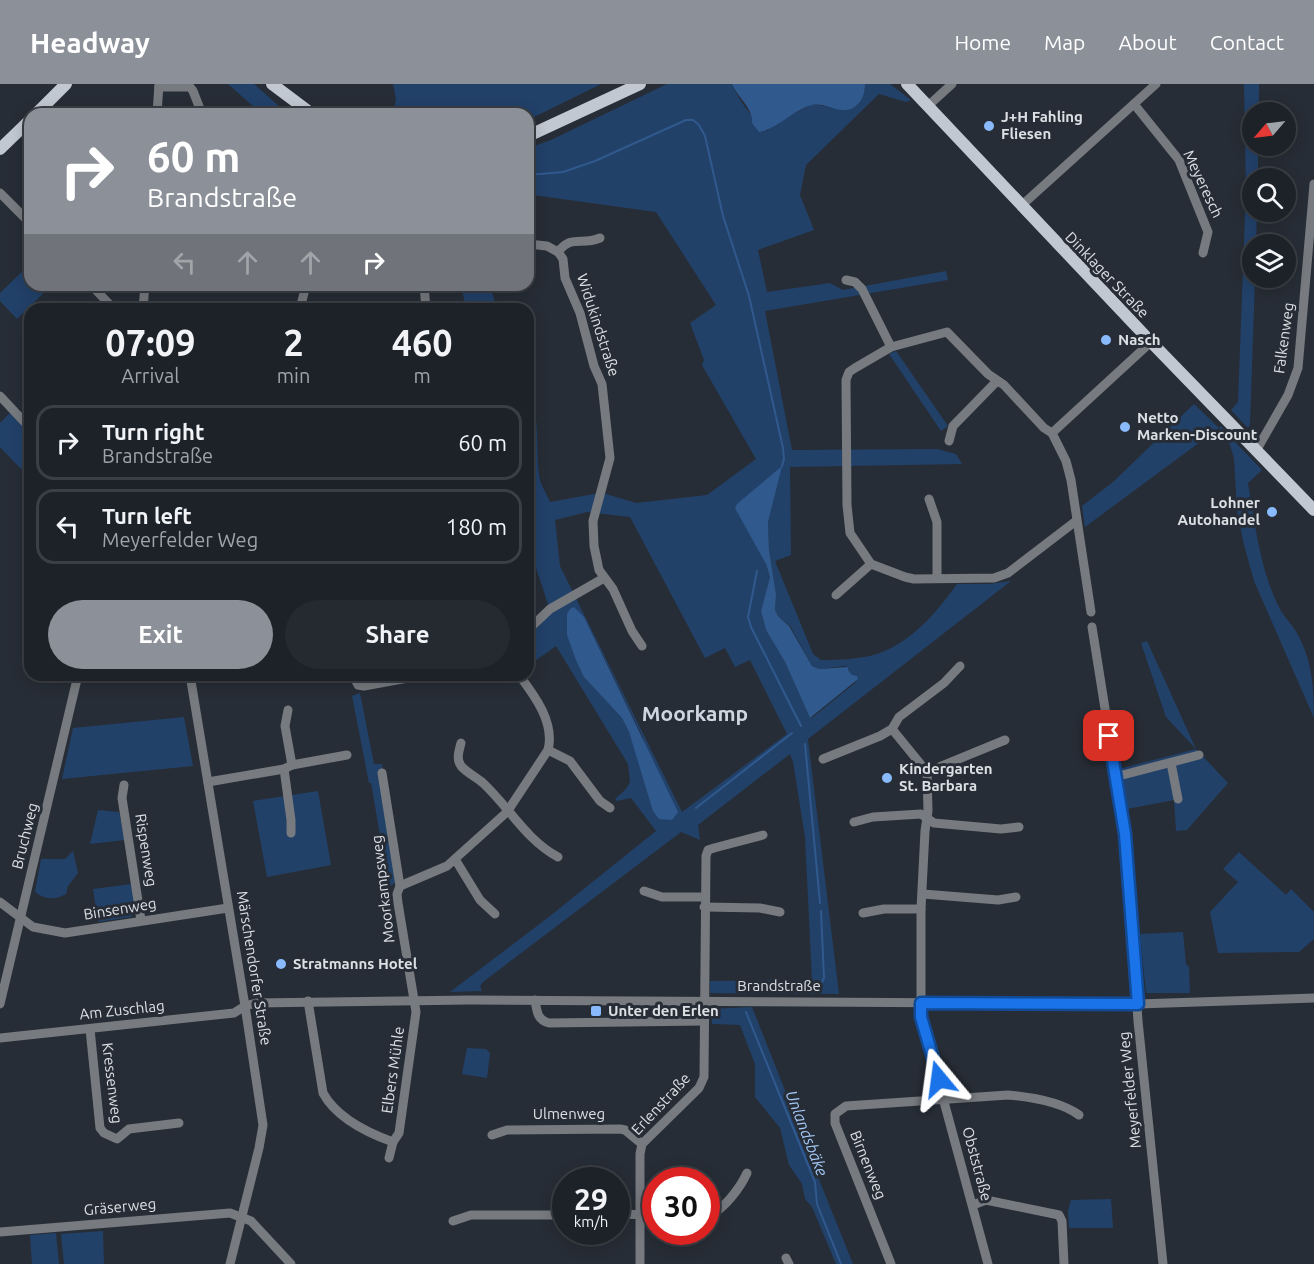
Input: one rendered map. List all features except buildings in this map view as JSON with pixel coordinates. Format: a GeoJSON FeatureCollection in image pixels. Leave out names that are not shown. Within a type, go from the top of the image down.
{"type":"FeatureCollection","features":[{"type":"Feature","properties":{"kind":"main road"},"geometry":{"type":"LineString","coordinates":[[42,108],[66,84]]}},
{"type":"Feature","properties":{"kind":"main road"},"geometry":{"type":"LineString","coordinates":[[272,84],[304,108]]}},
{"type":"Feature","properties":{"kind":"main road"},"geometry":{"type":"LineString","coordinates":[[534,133],[640,84]]}},
{"type":"Feature","properties":{"kind":"main road","name":"Dinklager Straße"},"geometry":{"type":"LineString","coordinates":[[907,84],[1021,206],[1314,510]]}},
{"type":"Feature","properties":{"kind":"main road"},"geometry":{"type":"LineString","coordinates":[[0,149],[24,126]]}},
{"type":"Feature","properties":{"kind":"street"},"geometry":{"type":"LineString","coordinates":[[929,105],[952,84]]}},
{"type":"Feature","properties":{"kind":"street"},"geometry":{"type":"LineString","coordinates":[[1021,206],[1156,84]]}},
{"type":"Feature","properties":{"kind":"street"},"geometry":{"type":"LineString","coordinates":[[157,108],[159,86],[190,87],[194,91],[199,108]]}},
{"type":"Feature","properties":{"kind":"street","name":"Meyeresch"},"geometry":{"type":"LineString","coordinates":[[1134,104],[1179,160],[1208,232],[1203,253]]}},
{"type":"Feature","properties":{"kind":"street","name":"Falkenweg"},"geometry":{"type":"LineString","coordinates":[[1256,451],[1288,394],[1298,368],[1314,184]]}},
{"type":"Feature","properties":{"kind":"street"},"geometry":{"type":"LineString","coordinates":[[0,193],[24,217]]}},
{"type":"Feature","properties":{"kind":"street"},"geometry":{"type":"LineString","coordinates":[[534,245],[547,246],[558,252],[564,243],[591,242],[600,238]]}},
{"type":"Feature","properties":{"kind":"street","name":"Widukindstraße"},"geometry":{"type":"LineString","coordinates":[[558,252],[562,259],[565,278],[588,339],[594,366],[602,384],[610,458],[593,522],[594,546],[599,570],[613,589],[632,631],[642,646]]}},
{"type":"Feature","properties":{"kind":"street"},"geometry":{"type":"LineString","coordinates":[[846,280],[855,282],[862,289],[891,347]]}},
{"type":"Feature","properties":{"kind":"street"},"geometry":{"type":"LineString","coordinates":[[97,291],[108,303]]}},
{"type":"Feature","properties":{"kind":"street"},"geometry":{"type":"LineString","coordinates":[[1077,521],[1008,573],[994,578],[905,577],[871,564],[850,533],[845,452],[846,380],[849,372],[891,347],[946,332],[1004,385],[1044,428],[1052,433],[1066,461],[1071,480],[1091,612]]}},
{"type":"Feature","properties":{"kind":"street"},"geometry":{"type":"LineString","coordinates":[[1052,433],[1151,342]]}},
{"type":"Feature","properties":{"kind":"street"},"geometry":{"type":"LineString","coordinates":[[949,441],[953,426],[997,381]]}},
{"type":"Feature","properties":{"kind":"street"},"geometry":{"type":"LineString","coordinates":[[0,396],[24,422]]}},
{"type":"Feature","properties":{"kind":"street"},"geometry":{"type":"LineString","coordinates":[[929,499],[937,522],[937,578]]}},
{"type":"Feature","properties":{"kind":"street"},"geometry":{"type":"LineString","coordinates":[[836,595],[871,564]]}},
{"type":"Feature","properties":{"kind":"street"},"geometry":{"type":"LineString","coordinates":[[534,624],[550,609],[604,578]]}},
{"type":"Feature","properties":{"kind":"street","name":"Meyerfelder Weg"},"geometry":{"type":"LineString","coordinates":[[1092,627],[1125,834],[1138,1004],[1163,1264]]}},
{"type":"Feature","properties":{"kind":"street"},"geometry":{"type":"LineString","coordinates":[[823,759],[892,729],[899,717],[944,682],[960,666]]}},
{"type":"Feature","properties":{"kind":"street","name":"Bruchweg"},"geometry":{"type":"LineString","coordinates":[[0,1004],[77,681]]}},
{"type":"Feature","properties":{"kind":"street","name":"Märschendorfer Straße"},"geometry":{"type":"LineString","coordinates":[[191,681],[263,1125],[230,1264]]}},
{"type":"Feature","properties":{"kind":"street"},"geometry":{"type":"LineString","coordinates":[[356,681],[358,685],[364,686],[391,681]]}},
{"type":"Feature","properties":{"kind":"street"},"geometry":{"type":"LineString","coordinates":[[400,886],[447,866],[455,860],[507,812],[548,750],[550,744],[548,722],[523,681]]}},
{"type":"Feature","properties":{"kind":"street"},"geometry":{"type":"LineString","coordinates":[[288,710],[285,726],[291,833]]}},
{"type":"Feature","properties":{"kind":"street"},"geometry":{"type":"LineString","coordinates":[[892,729],[927,772],[1005,740]]}},
{"type":"Feature","properties":{"kind":"street"},"geometry":{"type":"LineString","coordinates":[[461,743],[458,757],[460,765],[482,782],[507,812],[545,850],[558,857]]}},
{"type":"Feature","properties":{"kind":"street"},"geometry":{"type":"LineString","coordinates":[[548,750],[570,761],[600,801],[610,808]]}},
{"type":"Feature","properties":{"kind":"street"},"geometry":{"type":"LineString","coordinates":[[208,782],[347,755]]}},
{"type":"Feature","properties":{"kind":"street"},"geometry":{"type":"LineString","coordinates":[[1115,777],[1199,755]]}},
{"type":"Feature","properties":{"kind":"street"},"geometry":{"type":"LineString","coordinates":[[1170,763],[1178,799]]}},
{"type":"Feature","properties":{"kind":"street","name":"Obststraße"},"geometry":{"type":"LineString","coordinates":[[927,772],[927,820],[921,909],[921,1017],[988,1264]]}},
{"type":"Feature","properties":{"kind":"street","name":"Moorkampsweg"},"geometry":{"type":"LineString","coordinates":[[382,773],[400,886],[397,894],[398,903],[413,1001]]}},
{"type":"Feature","properties":{"kind":"street","name":"Rispenweg"},"geometry":{"type":"LineString","coordinates":[[124,785],[122,798],[141,920]]}},
{"type":"Feature","properties":{"kind":"street"},"geometry":{"type":"LineString","coordinates":[[854,822],[873,817],[921,814],[934,823],[1001,830],[1019,827]]}},
{"type":"Feature","properties":{"kind":"street","name":"Erlenstraße"},"geometry":{"type":"LineString","coordinates":[[640,1264],[640,1154],[642,1144],[703,1083],[704,1077],[706,856],[708,850],[763,835]]}},
{"type":"Feature","properties":{"kind":"street"},"geometry":{"type":"LineString","coordinates":[[455,860],[480,900],[495,914]]}},
{"type":"Feature","properties":{"kind":"street"},"geometry":{"type":"LineString","coordinates":[[644,891],[662,897],[705,897]]}},
{"type":"Feature","properties":{"kind":"street"},"geometry":{"type":"LineString","coordinates":[[923,894],[998,900],[1016,897]]}},
{"type":"Feature","properties":{"kind":"street","name":"Binsenweg"},"geometry":{"type":"LineString","coordinates":[[0,902],[33,927],[66,933],[228,908]]}},
{"type":"Feature","properties":{"kind":"street"},"geometry":{"type":"LineString","coordinates":[[704,907],[760,908],[780,912]]}},
{"type":"Feature","properties":{"kind":"street"},"geometry":{"type":"LineString","coordinates":[[863,913],[884,909],[921,909]]}},
{"type":"Feature","properties":{"kind":"street","name":"Brandstraße"},"geometry":{"type":"LineString","coordinates":[[245,1006],[256,1002],[535,1000],[1138,1004],[1314,998]]}},
{"type":"Feature","properties":{"kind":"street"},"geometry":{"type":"LineString","coordinates":[[535,1000],[538,1016],[542,1022],[549,1023],[704,1021]]}},
{"type":"Feature","properties":{"kind":"street","name":"Elbers Mühle"},"geometry":{"type":"LineString","coordinates":[[308,1001],[323,1093],[328,1103],[370,1132],[393,1142]]}},
{"type":"Feature","properties":{"kind":"street","name":"Elbers Mühle"},"geometry":{"type":"LineString","coordinates":[[389,1158],[393,1142],[399,1133],[416,1012],[413,1001]]}},
{"type":"Feature","properties":{"kind":"street","name":"Am Zuschlag"},"geometry":{"type":"LineString","coordinates":[[0,1038],[234,1014],[245,1006]]}},
{"type":"Feature","properties":{"kind":"street","name":"Kressenweg"},"geometry":{"type":"LineString","coordinates":[[90,1029],[100,1128],[104,1133],[117,1139],[129,1129],[179,1123]]}},
{"type":"Feature","properties":{"kind":"street"},"geometry":{"type":"LineString","coordinates":[[944,1100],[1019,1096],[1068,1107],[1079,1115]]}},
{"type":"Feature","properties":{"kind":"street","name":"Birnenweg"},"geometry":{"type":"LineString","coordinates":[[891,1264],[836,1124],[835,1114],[846,1106],[944,1100]]}},
{"type":"Feature","properties":{"kind":"street","name":"Ulmenweg"},"geometry":{"type":"LineString","coordinates":[[492,1135],[507,1130],[620,1129],[625,1130],[642,1144]]}},
{"type":"Feature","properties":{"kind":"street"},"geometry":{"type":"LineString","coordinates":[[720,1207],[741,1187],[747,1173]]}},
{"type":"Feature","properties":{"kind":"street"},"geometry":{"type":"LineString","coordinates":[[973,1205],[986,1200],[1059,1215],[1062,1221],[1064,1264]]}},
{"type":"Feature","properties":{"kind":"street","name":"Gräserweg"},"geometry":{"type":"LineString","coordinates":[[0,1232],[230,1213],[242,1217]]}},
{"type":"Feature","properties":{"kind":"street"},"geometry":{"type":"LineString","coordinates":[[630,1214],[642,1214]]}},
{"type":"Feature","properties":{"kind":"street"},"geometry":{"type":"LineString","coordinates":[[453,1221],[471,1215],[552,1215]]}},
{"type":"Feature","properties":{"kind":"street"},"geometry":{"type":"LineString","coordinates":[[242,1217],[251,1221],[291,1264]]}},
{"type":"Feature","properties":{"kind":"shaded area"},"geometry":{"type":"Polygon","coordinates":[[[228,84],[254,84],[281,108],[255,108],[228,84]]]}},
{"type":"Feature","properties":{"kind":"shaded area"},"geometry":{"type":"Polygon","coordinates":[[[393,84],[601,84],[534,117],[534,108],[394,108],[396,99],[393,84]]]}},
{"type":"Feature","properties":{"kind":"shaded area"},"geometry":{"type":"Polygon","coordinates":[[[667,84],[732,84],[738,97],[767,131],[773,125],[812,104],[847,110],[865,90],[865,84],[890,84],[911,100],[906,102],[879,94],[806,165],[800,195],[814,230],[758,250],[767,292],[830,283],[843,290],[946,271],[948,280],[765,311],[792,450],[937,449],[956,454],[962,464],[790,467],[791,555],[775,561],[813,654],[821,660],[850,659],[877,654],[890,649],[923,625],[957,584],[1011,581],[808,739],[839,994],[710,993],[710,981],[812,980],[805,837],[790,754],[698,825],[700,840],[681,832],[483,982],[480,986],[482,991],[450,992],[656,831],[631,798],[617,801],[615,799],[630,782],[628,764],[556,646],[534,662],[534,631],[543,622],[548,604],[534,562],[534,405],[540,480],[550,502],[594,494],[606,494],[636,503],[707,495],[756,459],[702,365],[704,360],[690,323],[716,305],[656,212],[534,195],[534,146],[551,140],[667,84]],[[781,467],[758,546],[770,577],[761,611],[766,630],[785,662],[810,718],[856,682],[848,667],[819,669],[812,666],[790,626],[778,616],[775,610],[776,594],[769,550],[768,522],[781,467]],[[587,512],[555,520],[560,566],[682,812],[787,734],[750,660],[735,667],[725,648],[705,658],[630,517],[587,512]],[[584,617],[584,677],[622,718],[637,755],[643,738],[584,617]]]}},
{"type":"Feature","properties":{"kind":"shaded area"},"geometry":{"type":"Polygon","coordinates":[[[732,84],[865,84],[862,98],[853,108],[843,110],[812,105],[759,132],[752,123],[748,108],[732,84]]]}},
{"type":"Feature","properties":{"kind":"shaded area"},"geometry":{"type":"Polygon","coordinates":[[[1244,84],[1259,84],[1259,102],[1244,102],[1244,84]]]}},
{"type":"Feature","properties":{"kind":"shaded area"},"geometry":{"type":"Polygon","coordinates":[[[1245,156],[1258,156],[1258,168],[1246,168],[1245,156]]]}},
{"type":"Feature","properties":{"kind":"shaded area"},"geometry":{"type":"Polygon","coordinates":[[[1245,222],[1257,222],[1256,234],[1244,234],[1245,222]]]}},
{"type":"Feature","properties":{"kind":"shaded area"},"geometry":{"type":"Polygon","coordinates":[[[24,270],[24,291],[46,291],[33,303],[24,303],[24,312],[17,319],[0,301],[0,293],[24,270]]]}},
{"type":"Feature","properties":{"kind":"shaded area"},"geometry":{"type":"Polygon","coordinates":[[[1242,288],[1255,288],[1250,424],[1248,428],[1231,410],[1238,402],[1242,288]]]}},
{"type":"Feature","properties":{"kind":"shaded area"},"geometry":{"type":"Polygon","coordinates":[[[462,291],[492,291],[495,303],[465,303],[462,291]]]}},
{"type":"Feature","properties":{"kind":"shaded area"},"geometry":{"type":"Polygon","coordinates":[[[896,351],[948,426],[941,431],[889,354],[896,351]]]}},
{"type":"Feature","properties":{"kind":"shaded area"},"geometry":{"type":"Polygon","coordinates":[[[1194,404],[1219,428],[1085,527],[1082,506],[1113,482],[1194,404]]]}},
{"type":"Feature","properties":{"kind":"shaded area"},"geometry":{"type":"Polygon","coordinates":[[[10,413],[24,427],[24,466],[21,469],[0,447],[0,423],[10,413]]]}},
{"type":"Feature","properties":{"kind":"shaded area"},"geometry":{"type":"Polygon","coordinates":[[[1221,426],[1262,470],[1248,483],[1259,546],[1272,593],[1301,640],[1305,651],[1312,684],[1314,718],[1254,581],[1237,511],[1234,458],[1230,445],[1219,428],[1221,426]]]}},
{"type":"Feature","properties":{"kind":"shaded area"},"geometry":{"type":"Polygon","coordinates":[[[782,466],[768,522],[769,550],[776,594],[775,610],[789,626],[812,666],[819,669],[848,667],[852,675],[857,676],[858,679],[810,718],[785,662],[766,630],[761,611],[770,577],[766,564],[735,508],[782,466]]]}},
{"type":"Feature","properties":{"kind":"shaded area"},"geometry":{"type":"Polygon","coordinates":[[[574,607],[584,617],[678,812],[672,820],[659,819],[653,811],[629,732],[622,718],[584,677],[576,660],[567,635],[567,614],[574,607]]]}},
{"type":"Feature","properties":{"kind":"shaded area"},"geometry":{"type":"Polygon","coordinates":[[[1147,641],[1196,749],[1166,717],[1141,643],[1147,641]]]}},
{"type":"Feature","properties":{"kind":"shaded area"},"geometry":{"type":"Polygon","coordinates":[[[360,693],[374,764],[382,764],[402,878],[389,887],[371,783],[369,783],[352,696],[360,693]]]}},
{"type":"Feature","properties":{"kind":"shaded area"},"geometry":{"type":"Polygon","coordinates":[[[184,717],[193,766],[62,779],[73,728],[184,717]]]}},
{"type":"Feature","properties":{"kind":"shaded area"},"geometry":{"type":"Polygon","coordinates":[[[1196,749],[1228,783],[1187,830],[1176,831],[1174,800],[1127,809],[1119,769],[1196,749]]]}},
{"type":"Feature","properties":{"kind":"shaded area"},"geometry":{"type":"Polygon","coordinates":[[[318,791],[331,865],[267,877],[253,801],[318,791]]]}},
{"type":"Feature","properties":{"kind":"shaded area"},"geometry":{"type":"Polygon","coordinates":[[[98,810],[119,812],[125,840],[90,844],[98,810]]]}},
{"type":"Feature","properties":{"kind":"shaded area"},"geometry":{"type":"Polygon","coordinates":[[[73,851],[78,873],[68,886],[66,894],[50,898],[35,892],[41,859],[65,859],[73,851]]]}},
{"type":"Feature","properties":{"kind":"shaded area"},"geometry":{"type":"Polygon","coordinates":[[[1239,852],[1286,895],[1291,889],[1314,912],[1314,939],[1299,952],[1218,953],[1210,912],[1238,882],[1223,869],[1239,852]]]}},
{"type":"Feature","properties":{"kind":"shaded area"},"geometry":{"type":"Polygon","coordinates":[[[132,884],[136,911],[131,917],[98,922],[93,889],[132,884]]]}},
{"type":"Feature","properties":{"kind":"shaded area"},"geometry":{"type":"Polygon","coordinates":[[[1183,932],[1186,964],[1189,967],[1190,993],[1146,993],[1140,934],[1183,932]]]}},
{"type":"Feature","properties":{"kind":"shaded area"},"geometry":{"type":"Polygon","coordinates":[[[752,1007],[853,1264],[836,1264],[812,1207],[805,1199],[802,1184],[789,1165],[780,1128],[755,1097],[755,1064],[740,1025],[712,1024],[711,1009],[752,1007]]]}},
{"type":"Feature","properties":{"kind":"shaded area"},"geometry":{"type":"Polygon","coordinates":[[[467,1048],[486,1049],[490,1053],[487,1078],[462,1074],[467,1048]]]}},
{"type":"Feature","properties":{"kind":"shaded area"},"geometry":{"type":"Polygon","coordinates":[[[1111,1199],[1113,1228],[1069,1228],[1068,1211],[1071,1200],[1111,1199]]]}},
{"type":"Feature","properties":{"kind":"shaded area"},"geometry":{"type":"Polygon","coordinates":[[[103,1231],[104,1264],[64,1264],[61,1234],[103,1231]]]}},
{"type":"Feature","properties":{"kind":"shaded area"},"geometry":{"type":"Polygon","coordinates":[[[56,1233],[59,1264],[32,1264],[30,1235],[56,1233]]]}},
{"type":"Feature","properties":{"kind":"waterway"},"geometry":{"type":"LineString","coordinates":[[534,174],[563,172],[595,161],[686,120],[693,120],[699,125],[705,136],[723,216],[749,296],[783,448],[782,466]]}},
{"type":"Feature","properties":{"kind":"waterway"},"geometry":{"type":"LineString","coordinates":[[757,571],[748,617],[801,726]]}},
{"type":"Feature","properties":{"kind":"waterway"},"geometry":{"type":"LineString","coordinates":[[696,808],[792,733]]}},
{"type":"Feature","properties":{"kind":"waterway","name":"Unlandsbäke"},"geometry":{"type":"LineString","coordinates":[[805,744],[820,903]]}},
{"type":"Feature","properties":{"kind":"waterway","name":"Unlandsbäke"},"geometry":{"type":"LineString","coordinates":[[744,993],[749,985],[818,985],[822,982],[824,978],[821,911]]}},
{"type":"Feature","properties":{"kind":"waterway","name":"Unlandsbäke"},"geometry":{"type":"LineString","coordinates":[[746,1012],[815,1182],[817,1204],[841,1264]]}},
{"type":"Feature","properties":{"kind":"place","name":"J+H Fahling Fliesen"},"geometry":{"type":"Point","coordinates":[989,126]}},
{"type":"Feature","properties":{"kind":"place","name":"Nasch"},"geometry":{"type":"Point","coordinates":[1106,340]}},
{"type":"Feature","properties":{"kind":"place","name":"Netto Marken-Discount"},"geometry":{"type":"Point","coordinates":[1125,427]}},
{"type":"Feature","properties":{"kind":"place","name":"Lohner Autohandel"},"geometry":{"type":"Point","coordinates":[1272,512]}},
{"type":"Feature","properties":{"kind":"place","name":"Kindergarten St. Barbara"},"geometry":{"type":"Point","coordinates":[887,778]}},
{"type":"Feature","properties":{"kind":"place","name":"Stratmanns Hotel"},"geometry":{"type":"Point","coordinates":[281,964]}},
{"type":"Feature","properties":{"kind":"place","name":"Unter den Erlen"},"geometry":{"type":"Point","coordinates":[596,1011]}},
{"type":"Feature","properties":{"kind":"district","name":"Moorkamp"},"geometry":{"type":"Point","coordinates":[695,714]}},
{"type":"Feature","properties":{"kind":"route"},"geometry":{"type":"LineString","coordinates":[[939,1079],[921,1017],[921,1003],[1138,1004],[1125,834],[1109,736]]}}]}
